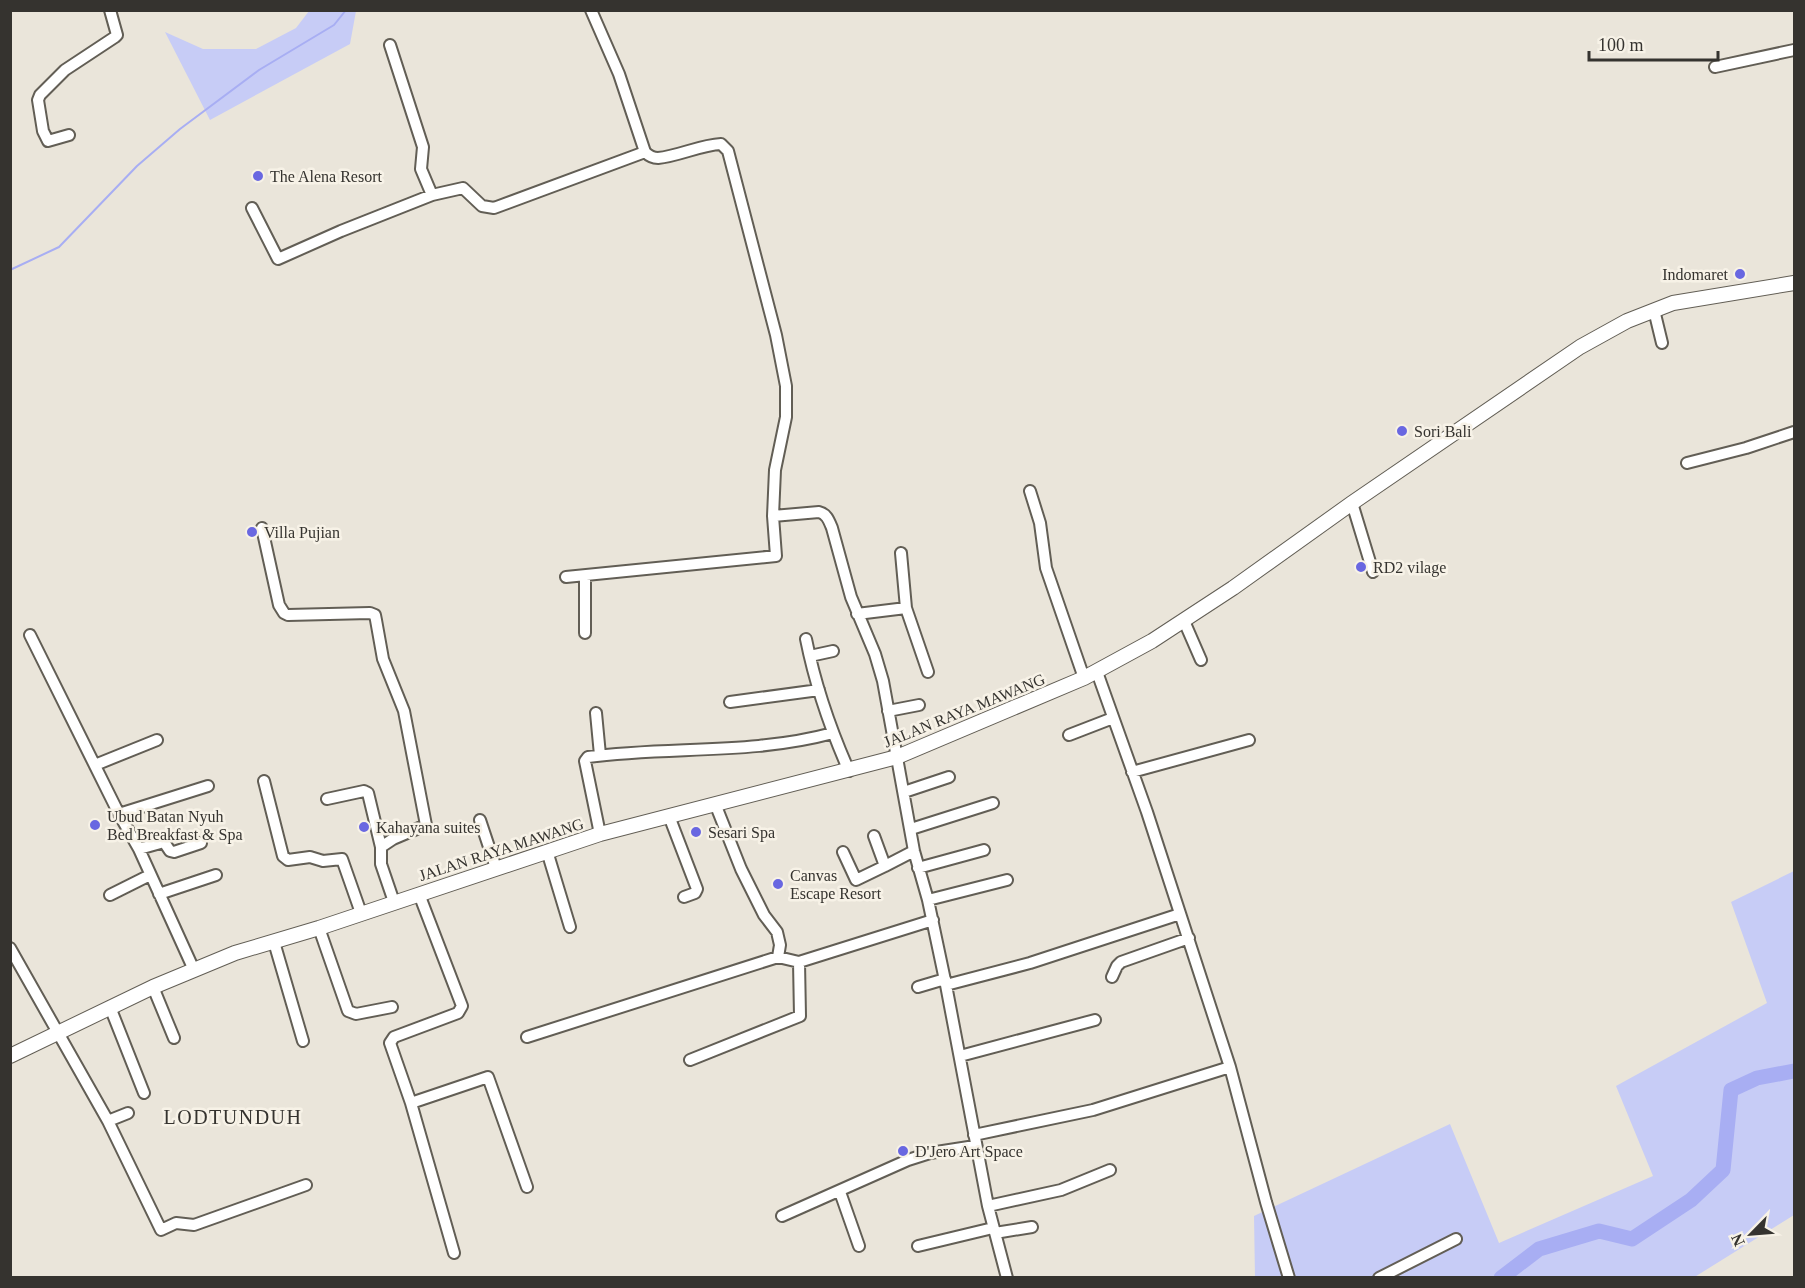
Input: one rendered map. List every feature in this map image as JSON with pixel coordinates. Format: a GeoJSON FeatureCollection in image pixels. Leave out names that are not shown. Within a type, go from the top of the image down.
{"type":"FeatureCollection","features":[{"type":"Feature","properties":{"kind":"main road","name":"JALAN RAYA MAWANG"},"geometry":{"type":"LineString","coordinates":[[10,1056],[153,987],[235,953],[319,928],[600,834],[716,806],[897,757],[1090,675],[1184,621],[1556,362],[1626,321],[1673,303],[1794,283]]}},
{"type":"Feature","properties":{"kind":"street"},"geometry":{"type":"LineString","coordinates":[[69,135],[48,141],[43,131],[38,100],[40,95],[65,70],[116,37],[110,10]]}},
{"type":"Feature","properties":{"kind":"street"},"geometry":{"type":"LineString","coordinates":[[566,577],[776,556],[773,516],[775,470],[786,417],[786,387],[776,335],[728,151],[721,144],[711,144],[657,158],[648,156],[620,74],[591,10]]}},
{"type":"Feature","properties":{"kind":"street"},"geometry":{"type":"LineString","coordinates":[[390,45],[423,147],[421,169],[432,195]]}},
{"type":"Feature","properties":{"kind":"street"},"geometry":{"type":"LineString","coordinates":[[1715,68],[1794,50]]}},
{"type":"Feature","properties":{"kind":"street"},"geometry":{"type":"LineString","coordinates":[[252,208],[278,259],[432,195],[463,188],[482,206],[494,208],[645,152]]}},
{"type":"Feature","properties":{"kind":"street"},"geometry":{"type":"LineString","coordinates":[[1654,310],[1662,344]]}},
{"type":"Feature","properties":{"kind":"street"},"geometry":{"type":"LineString","coordinates":[[1687,463],[1746,448],[1794,432]]}},
{"type":"Feature","properties":{"kind":"street"},"geometry":{"type":"LineString","coordinates":[[1030,491],[1040,523],[1046,568],[1090,675],[1113,718],[1189,938],[1230,1067],[1289,1278]]}},
{"type":"Feature","properties":{"kind":"street"},"geometry":{"type":"LineString","coordinates":[[1352,503],[1373,573]]}},
{"type":"Feature","properties":{"kind":"street"},"geometry":{"type":"LineString","coordinates":[[773,516],[819,512],[827,518],[857,614],[875,654],[883,681],[914,851],[933,920],[987,1206],[1007,1278]]}},
{"type":"Feature","properties":{"kind":"street"},"geometry":{"type":"LineString","coordinates":[[262,528],[279,605],[284,613],[288,615],[370,613],[375,615],[386,667],[404,711],[426,825],[393,839],[381,847]]}},
{"type":"Feature","properties":{"kind":"street"},"geometry":{"type":"LineString","coordinates":[[901,553],[906,608],[928,672]]}},
{"type":"Feature","properties":{"kind":"street"},"geometry":{"type":"LineString","coordinates":[[585,576],[585,633]]}},
{"type":"Feature","properties":{"kind":"street"},"geometry":{"type":"LineString","coordinates":[[857,614],[906,608]]}},
{"type":"Feature","properties":{"kind":"street"},"geometry":{"type":"LineString","coordinates":[[1184,621],[1201,660]]}},
{"type":"Feature","properties":{"kind":"street"},"geometry":{"type":"LineString","coordinates":[[30,635],[119,814],[139,849],[194,970]]}},
{"type":"Feature","properties":{"kind":"street"},"geometry":{"type":"LineString","coordinates":[[806,639],[833,733],[849,771]]}},
{"type":"Feature","properties":{"kind":"street"},"geometry":{"type":"LineString","coordinates":[[810,656],[833,651]]}},
{"type":"Feature","properties":{"kind":"street"},"geometry":{"type":"LineString","coordinates":[[730,702],[819,690]]}},
{"type":"Feature","properties":{"kind":"street"},"geometry":{"type":"LineString","coordinates":[[888,711],[919,705]]}},
{"type":"Feature","properties":{"kind":"street"},"geometry":{"type":"LineString","coordinates":[[596,713],[600,755]]}},
{"type":"Feature","properties":{"kind":"street"},"geometry":{"type":"LineString","coordinates":[[1069,735],[1113,718]]}},
{"type":"Feature","properties":{"kind":"street"},"geometry":{"type":"LineString","coordinates":[[600,834],[585,761],[588,757],[734,749],[801,742],[833,733]]}},
{"type":"Feature","properties":{"kind":"street"},"geometry":{"type":"LineString","coordinates":[[95,765],[157,740]]}},
{"type":"Feature","properties":{"kind":"street"},"geometry":{"type":"LineString","coordinates":[[1132,772],[1249,740]]}},
{"type":"Feature","properties":{"kind":"street"},"geometry":{"type":"LineString","coordinates":[[904,792],[949,777]]}},
{"type":"Feature","properties":{"kind":"street"},"geometry":{"type":"LineString","coordinates":[[264,781],[283,856],[288,860],[310,857],[323,861],[342,859],[361,913]]}},
{"type":"Feature","properties":{"kind":"street"},"geometry":{"type":"LineString","coordinates":[[119,814],[207,786]]}},
{"type":"Feature","properties":{"kind":"street"},"geometry":{"type":"LineString","coordinates":[[327,799],[364,791],[368,793],[381,847],[381,864],[394,902]]}},
{"type":"Feature","properties":{"kind":"street"},"geometry":{"type":"LineString","coordinates":[[910,829],[993,803]]}},
{"type":"Feature","properties":{"kind":"street"},"geometry":{"type":"LineString","coordinates":[[716,806],[741,869],[764,915],[777,932],[780,945],[778,957]]}},
{"type":"Feature","properties":{"kind":"street"},"geometry":{"type":"LineString","coordinates":[[669,816],[697,889],[695,893],[684,897]]}},
{"type":"Feature","properties":{"kind":"street"},"geometry":{"type":"LineString","coordinates":[[480,820],[495,868]]}},
{"type":"Feature","properties":{"kind":"street"},"geometry":{"type":"LineString","coordinates":[[874,836],[885,866]]}},
{"type":"Feature","properties":{"kind":"street"},"geometry":{"type":"LineString","coordinates":[[139,849],[164,842],[170,851],[174,852],[201,843]]}},
{"type":"Feature","properties":{"kind":"street"},"geometry":{"type":"LineString","coordinates":[[918,868],[984,850]]}},
{"type":"Feature","properties":{"kind":"street"},"geometry":{"type":"LineString","coordinates":[[547,851],[570,927]]}},
{"type":"Feature","properties":{"kind":"street"},"geometry":{"type":"LineString","coordinates":[[843,852],[856,880],[914,851]]}},
{"type":"Feature","properties":{"kind":"street"},"geometry":{"type":"LineString","coordinates":[[110,895],[150,875]]}},
{"type":"Feature","properties":{"kind":"street"},"geometry":{"type":"LineString","coordinates":[[159,894],[216,875]]}},
{"type":"Feature","properties":{"kind":"street"},"geometry":{"type":"LineString","coordinates":[[928,900],[1007,880]]}},
{"type":"Feature","properties":{"kind":"street"},"geometry":{"type":"LineString","coordinates":[[419,894],[462,1006],[458,1013],[394,1037],[390,1043],[411,1103],[454,1253]]}},
{"type":"Feature","properties":{"kind":"street"},"geometry":{"type":"LineString","coordinates":[[918,987],[1030,963],[1180,914]]}},
{"type":"Feature","properties":{"kind":"street"},"geometry":{"type":"LineString","coordinates":[[527,1036],[778,957],[799,962],[933,920]]}},
{"type":"Feature","properties":{"kind":"street"},"geometry":{"type":"LineString","coordinates":[[319,928],[348,1011],[356,1014],[392,1007]]}},
{"type":"Feature","properties":{"kind":"street"},"geometry":{"type":"LineString","coordinates":[[1112,977],[1121,962],[1189,938]]}},
{"type":"Feature","properties":{"kind":"street"},"geometry":{"type":"LineString","coordinates":[[274,942],[303,1041]]}},
{"type":"Feature","properties":{"kind":"street"},"geometry":{"type":"LineString","coordinates":[[10,948],[108,1121],[163,1230],[176,1222],[194,1226],[306,1185]]}},
{"type":"Feature","properties":{"kind":"street"},"geometry":{"type":"LineString","coordinates":[[690,1060],[800,1016],[799,962]]}},
{"type":"Feature","properties":{"kind":"street"},"geometry":{"type":"LineString","coordinates":[[153,987],[174,1038]]}},
{"type":"Feature","properties":{"kind":"street"},"geometry":{"type":"LineString","coordinates":[[110,1007],[144,1093]]}},
{"type":"Feature","properties":{"kind":"street"},"geometry":{"type":"LineString","coordinates":[[960,1056],[1095,1020]]}},
{"type":"Feature","properties":{"kind":"street"},"geometry":{"type":"LineString","coordinates":[[782,1216],[908,1160],[974,1140],[1093,1110],[1230,1067]]}},
{"type":"Feature","properties":{"kind":"street"},"geometry":{"type":"LineString","coordinates":[[411,1103],[488,1077],[528,1187]]}},
{"type":"Feature","properties":{"kind":"street"},"geometry":{"type":"LineString","coordinates":[[108,1121],[128,1113]]}},
{"type":"Feature","properties":{"kind":"street"},"geometry":{"type":"LineString","coordinates":[[987,1206],[1061,1190],[1110,1170]]}},
{"type":"Feature","properties":{"kind":"street"},"geometry":{"type":"LineString","coordinates":[[840,1191],[859,1246]]}},
{"type":"Feature","properties":{"kind":"street"},"geometry":{"type":"LineString","coordinates":[[918,1246],[994,1230],[1032,1227]]}},
{"type":"Feature","properties":{"kind":"street"},"geometry":{"type":"LineString","coordinates":[[1379,1278],[1455,1239]]}},
{"type":"Feature","properties":{"kind":"shaded area"},"geometry":{"type":"Polygon","coordinates":[[[309,11],[356,11],[350,44],[210,120],[165,32],[203,49],[256,49],[296,28],[309,11]]]}},
{"type":"Feature","properties":{"kind":"shaded area"},"geometry":{"type":"Polygon","coordinates":[[[1794,871],[1794,1215],[1693,1278],[1255,1277],[1254,1216],[1450,1124],[1499,1243],[1653,1176],[1616,1086],[1767,1003],[1731,902],[1794,871]]]}},
{"type":"Feature","properties":{"kind":"waterway"},"geometry":{"type":"LineString","coordinates":[[10,270],[59,247],[137,166],[180,129],[259,70],[334,25],[346,10]]}},
{"type":"Feature","properties":{"kind":"waterway"},"geometry":{"type":"LineString","coordinates":[[1501,1278],[1539,1249],[1599,1231],[1632,1239],[1691,1200],[1723,1170],[1731,1090],[1757,1078],[1794,1071]]}},
{"type":"Feature","properties":{"kind":"place","name":"The Alena Resort"},"geometry":{"type":"Point","coordinates":[258,176]}},
{"type":"Feature","properties":{"kind":"place","name":"Indomaret"},"geometry":{"type":"Point","coordinates":[1740,274]}},
{"type":"Feature","properties":{"kind":"place","name":"Sori Bali"},"geometry":{"type":"Point","coordinates":[1402,431]}},
{"type":"Feature","properties":{"kind":"place","name":"Villa Pujian"},"geometry":{"type":"Point","coordinates":[252,532]}},
{"type":"Feature","properties":{"kind":"place","name":"RD2 vilage"},"geometry":{"type":"Point","coordinates":[1361,567]}},
{"type":"Feature","properties":{"kind":"place","name":"Ubud Batan Nyuh Bed Breakfast & Spa"},"geometry":{"type":"Point","coordinates":[95,825]}},
{"type":"Feature","properties":{"kind":"place","name":"Kahayana suites"},"geometry":{"type":"Point","coordinates":[364,827]}},
{"type":"Feature","properties":{"kind":"place","name":"Sesari Spa"},"geometry":{"type":"Point","coordinates":[696,832]}},
{"type":"Feature","properties":{"kind":"place","name":"Canvas Escape Resort"},"geometry":{"type":"Point","coordinates":[778,884]}},
{"type":"Feature","properties":{"kind":"place","name":"D'Jero Art Space"},"geometry":{"type":"Point","coordinates":[903,1151]}},
{"type":"Feature","properties":{"kind":"district","name":"LODTUNDUH"},"geometry":{"type":"Point","coordinates":[233,1117]}}]}
